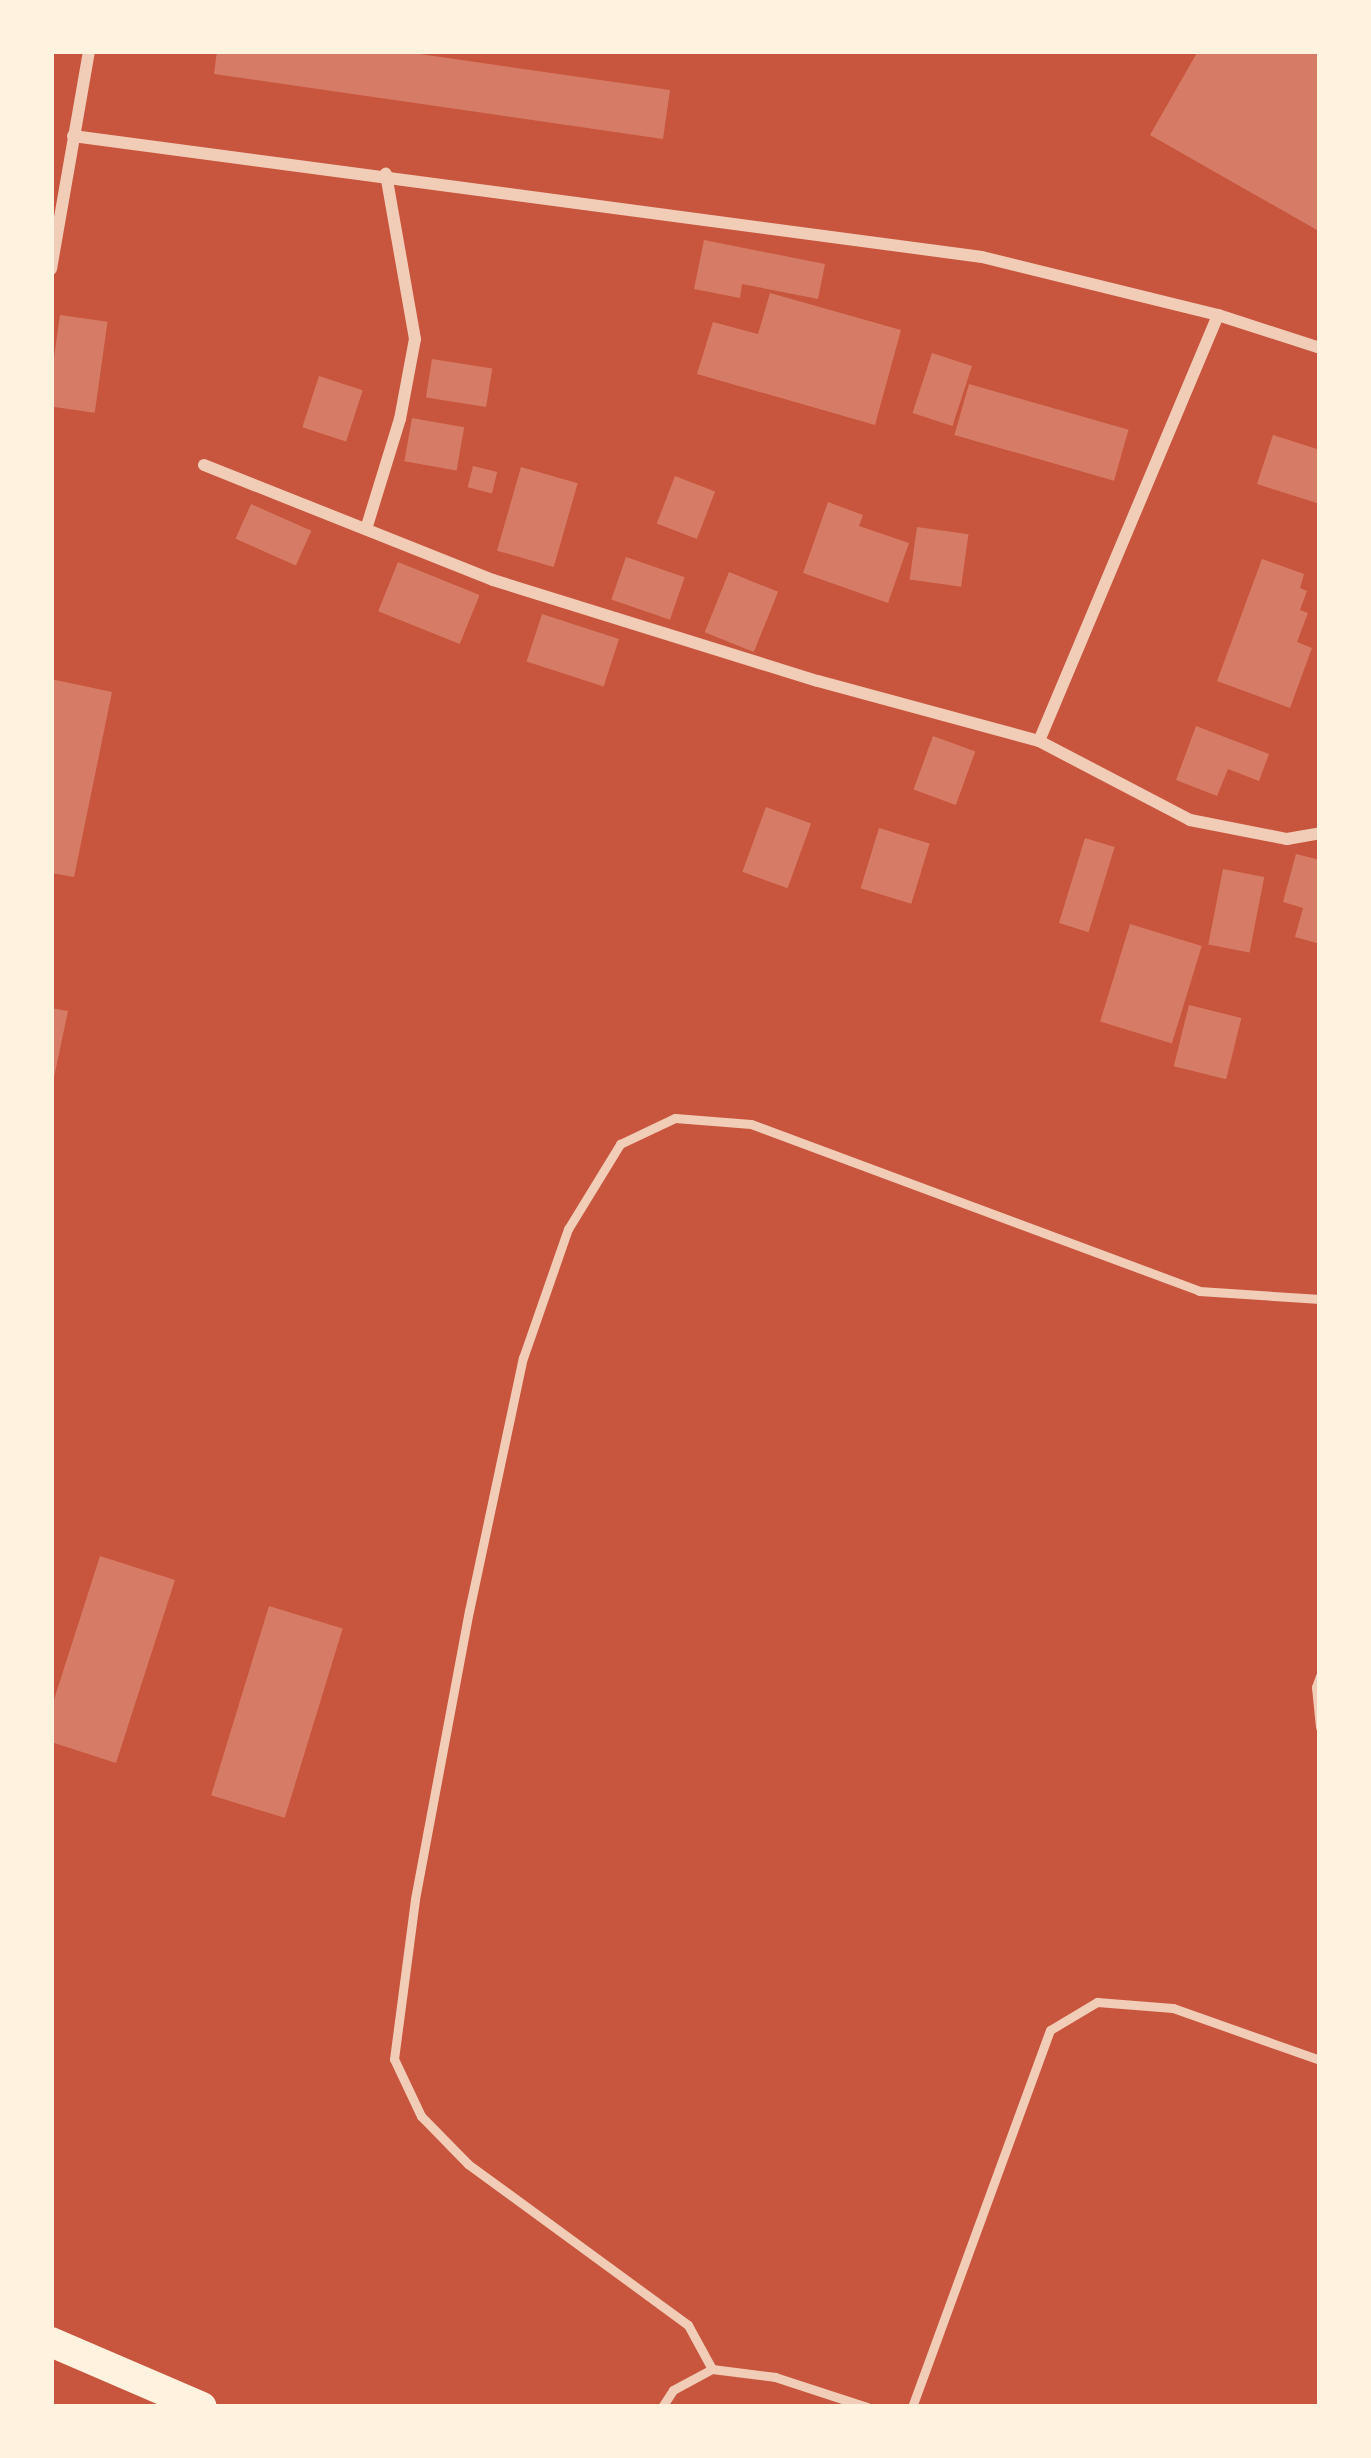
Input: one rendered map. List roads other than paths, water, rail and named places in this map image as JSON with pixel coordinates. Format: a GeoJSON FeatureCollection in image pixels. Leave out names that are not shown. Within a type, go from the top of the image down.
{"type":"FeatureCollection","features":[{"type":"Feature","properties":{"kind":"main road"},"geometry":{"type":"LineString","coordinates":[[51,2342],[202,2407]]}},
{"type":"Feature","properties":{"kind":"street"},"geometry":{"type":"LineString","coordinates":[[51,269],[89,51]]}},
{"type":"Feature","properties":{"kind":"street"},"geometry":{"type":"LineString","coordinates":[[74,136],[982,257],[1218,315],[1320,348]]}},
{"type":"Feature","properties":{"kind":"street"},"geometry":{"type":"LineString","coordinates":[[368,526],[400,419],[415,339],[386,174]]}},
{"type":"Feature","properties":{"kind":"street"},"geometry":{"type":"LineString","coordinates":[[1039,741],[1218,315]]}},
{"type":"Feature","properties":{"kind":"street"},"geometry":{"type":"LineString","coordinates":[[204,465],[368,526],[493,580],[818,681],[1039,741],[1190,820],[1287,839],[1320,832]]}},
{"type":"Feature","properties":{"kind":"lane"},"geometry":{"type":"LineString","coordinates":[[712,2369],[688,2325],[468,2164],[421,2116],[394,2059],[415,1899],[474,1588],[523,1358],[568,1229],[620,1144],[675,1118],[751,1124],[1199,1291],[1320,1299]]}},
{"type":"Feature","properties":{"kind":"lane"},"geometry":{"type":"LineString","coordinates":[[1320,1676],[1320,1727]]}},
{"type":"Feature","properties":{"kind":"lane"},"geometry":{"type":"LineString","coordinates":[[912,2407],[1050,2030],[1097,2002],[1173,2008],[1320,2060]]}},
{"type":"Feature","properties":{"kind":"lane"},"geometry":{"type":"LineString","coordinates":[[662,2407],[673,2390],[712,2369],[775,2377],[867,2407]]}}]}
